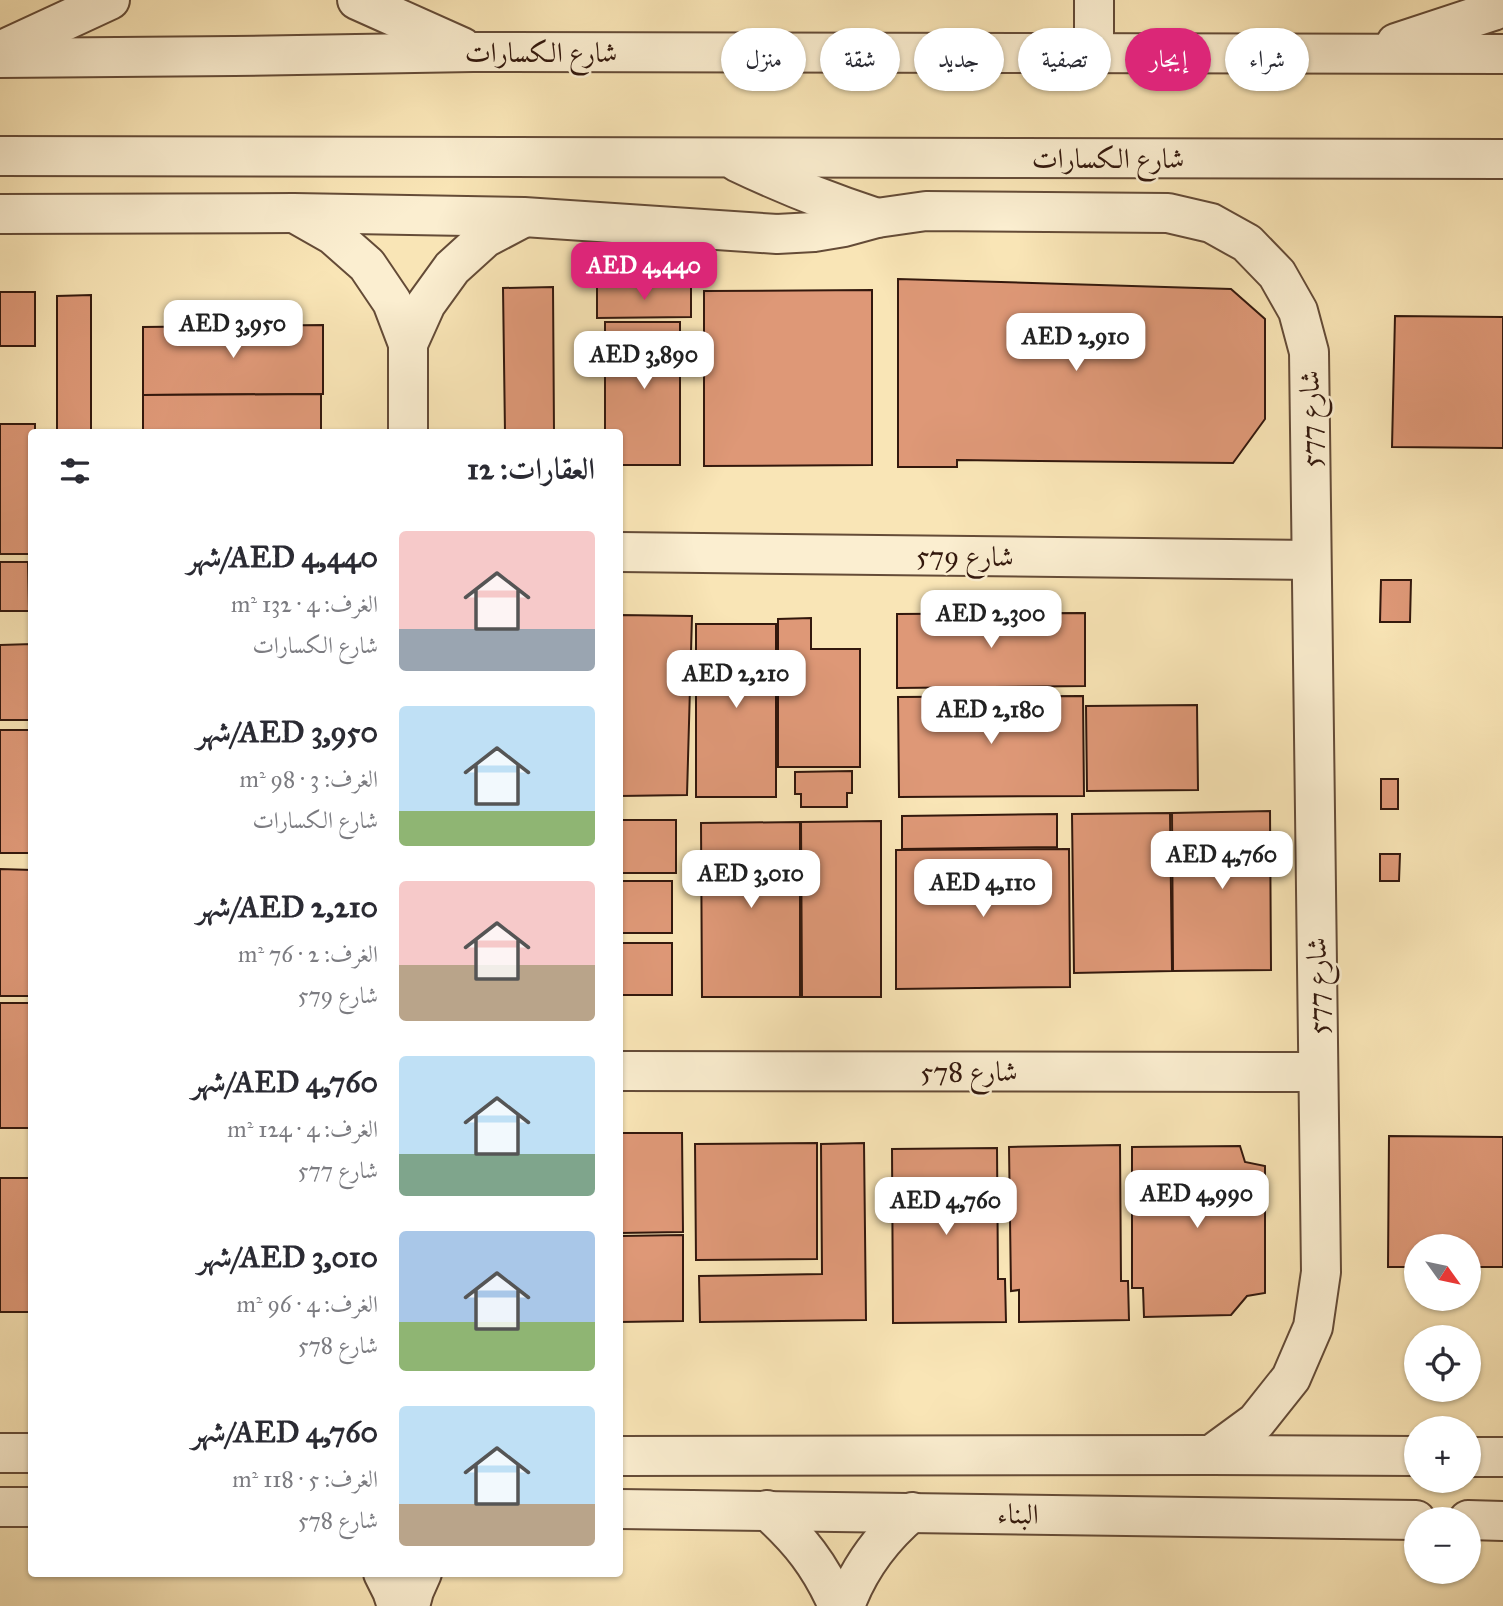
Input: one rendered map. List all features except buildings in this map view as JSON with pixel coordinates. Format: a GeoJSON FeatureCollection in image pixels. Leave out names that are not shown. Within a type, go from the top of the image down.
{"type":"FeatureCollection","features":[{"type":"Feature","properties":{"kind":"street"},"geometry":{"type":"LineString","coordinates":[[0,51],[110,0]]}},
{"type":"Feature","properties":{"kind":"street"},"geometry":{"type":"LineString","coordinates":[[357,0],[473,52]]}},
{"type":"Feature","properties":{"kind":"street"},"geometry":{"type":"LineString","coordinates":[[1094,0],[1094,28]]}},
{"type":"Feature","properties":{"kind":"street"},"geometry":{"type":"LineString","coordinates":[[1362,54],[1503,7]]}},
{"type":"Feature","properties":{"kind":"street","name":"شارع الكسارات"},"geometry":{"type":"LineString","coordinates":[[0,58],[473,52],[1018,52]]}},
{"type":"Feature","properties":{"kind":"street","name":"شارع الكسارات"},"geometry":{"type":"LineString","coordinates":[[1111,52],[1503,54]]}},
{"type":"Feature","properties":{"kind":"street","name":"شارع الكسارات"},"geometry":{"type":"LineString","coordinates":[[0,156],[1503,159]]}},
{"type":"Feature","properties":{"kind":"street"},"geometry":{"type":"LineString","coordinates":[[729,158],[826,201],[877,218]]}},
{"type":"Feature","properties":{"kind":"street","name":"شارع الكسارات"},"geometry":{"type":"LineString","coordinates":[[0,214],[294,213],[524,217],[777,233],[844,228],[877,218],[926,211],[1168,214],[1211,223],[1247,243],[1277,274]]}},
{"type":"Feature","properties":{"kind":"street"},"geometry":{"type":"LineString","coordinates":[[294,213],[333,235],[366,265],[392,302],[408,344],[408,429]]}},
{"type":"Feature","properties":{"kind":"street"},"geometry":{"type":"LineString","coordinates":[[408,344],[426,304],[452,268],[485,239],[524,217]]}},
{"type":"Feature","properties":{"kind":"street","name":"شارع 577"},"geometry":{"type":"LineString","coordinates":[[1211,1455],[1256,1422],[1291,1378],[1313,1327],[1321,1272],[1309,352],[1298,311],[1277,274]]}},
{"type":"Feature","properties":{"kind":"street","name":"شارع 579"},"geometry":{"type":"LineString","coordinates":[[623,552],[1311,560]]}},
{"type":"Feature","properties":{"kind":"street","name":"شارع 578"},"geometry":{"type":"LineString","coordinates":[[623,1071],[1318,1072]]}},
{"type":"Feature","properties":{"kind":"street"},"geometry":{"type":"LineString","coordinates":[[0,1453],[28,1453]]}},
{"type":"Feature","properties":{"kind":"street","name":"البناء"},"geometry":{"type":"LineString","coordinates":[[623,1456],[1404,1456]]}},
{"type":"Feature","properties":{"kind":"street"},"geometry":{"type":"LineString","coordinates":[[1481,1457],[1503,1457]]}},
{"type":"Feature","properties":{"kind":"street"},"geometry":{"type":"LineString","coordinates":[[0,1507],[28,1507]]}},
{"type":"Feature","properties":{"kind":"street","name":"البناء"},"geometry":{"type":"LineString","coordinates":[[623,1509],[1404,1520]]}},
{"type":"Feature","properties":{"kind":"street"},"geometry":{"type":"LineString","coordinates":[[767,1510],[791,1532],[812,1557],[838,1606]]}},
{"type":"Feature","properties":{"kind":"street"},"geometry":{"type":"LineString","coordinates":[[845,1606],[850,1591],[876,1548],[892,1529],[912,1512]]}},
{"type":"Feature","properties":{"kind":"street"},"geometry":{"type":"LineString","coordinates":[[1481,1520],[1503,1521]]}},
{"type":"Feature","properties":{"kind":"street"},"geometry":{"type":"LineString","coordinates":[[385,1577],[397,1606]]}},
{"type":"Feature","properties":{"kind":"street"},"geometry":{"type":"LineString","coordinates":[[410,1606],[420,1577]]}}]}
